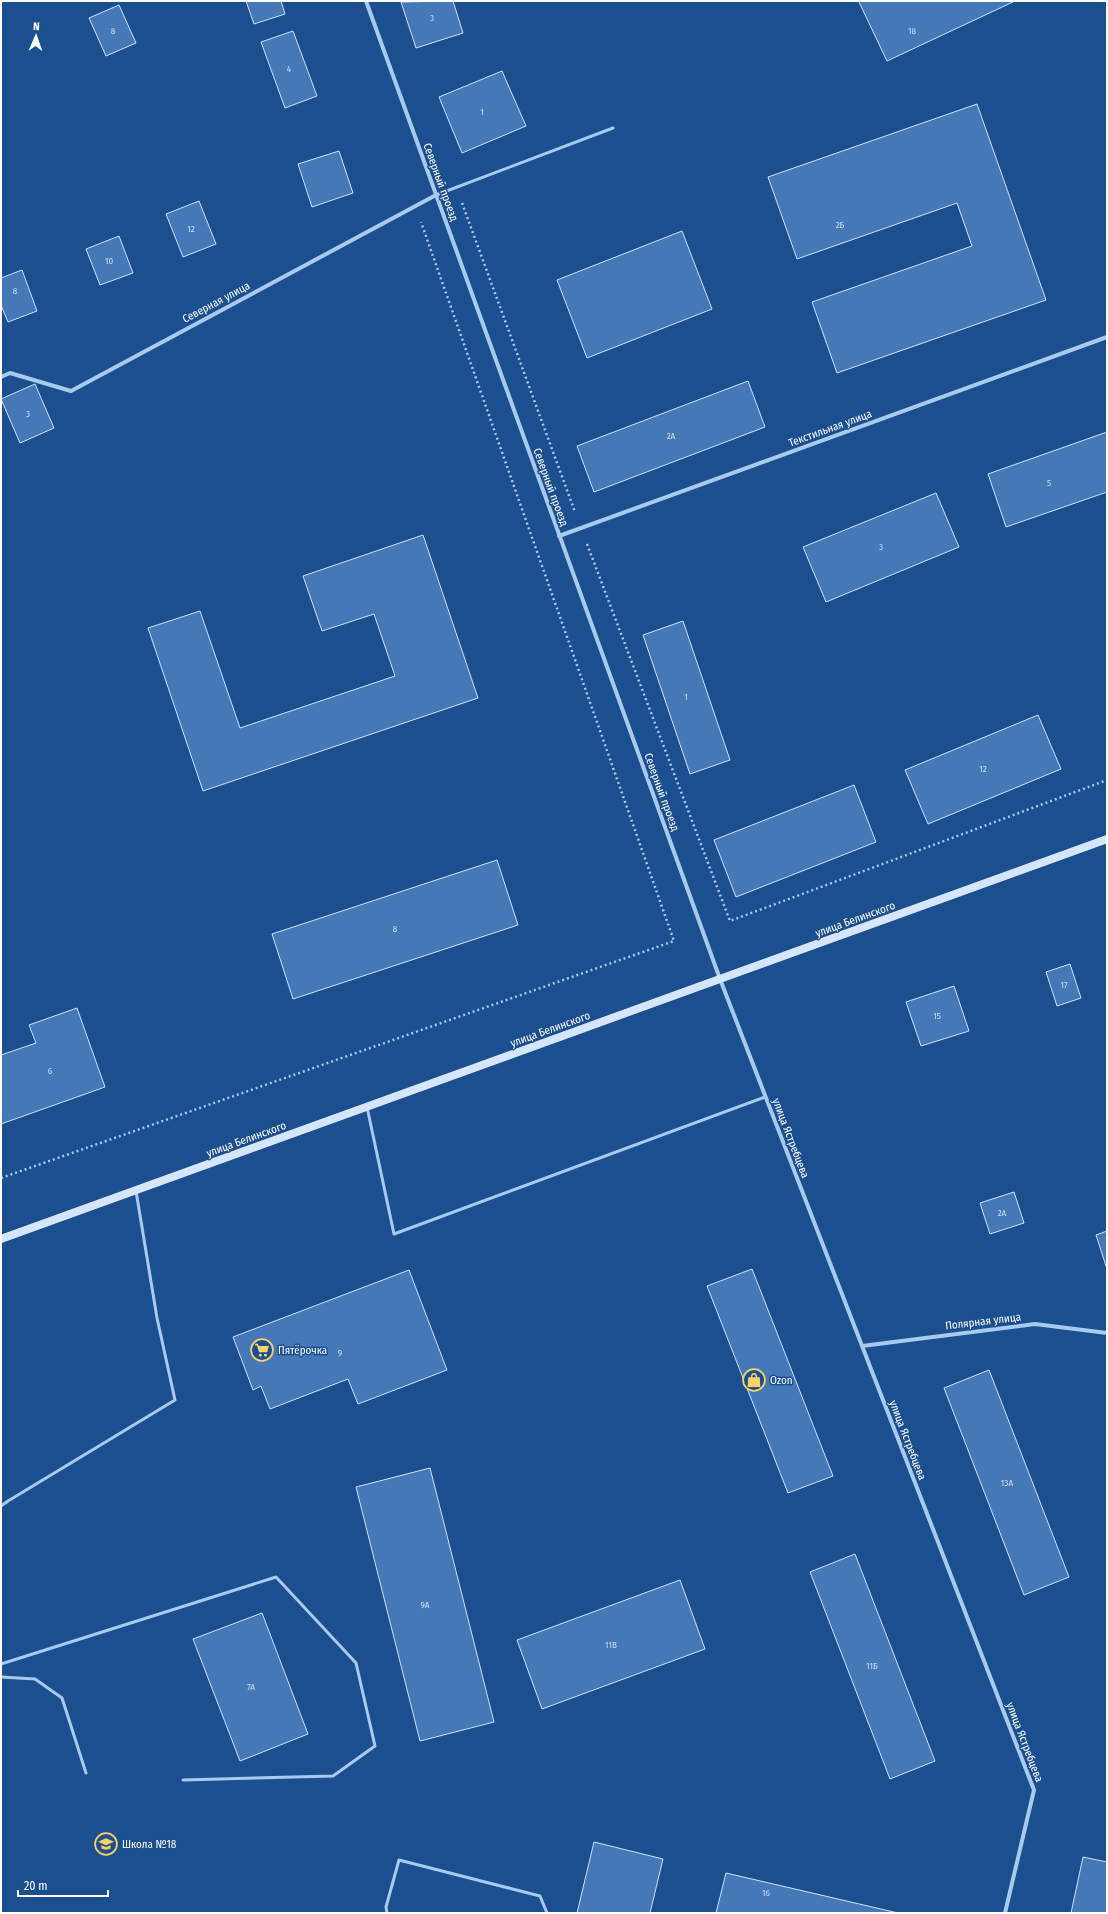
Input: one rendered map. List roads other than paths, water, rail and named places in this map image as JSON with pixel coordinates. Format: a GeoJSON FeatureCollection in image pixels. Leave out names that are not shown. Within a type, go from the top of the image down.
{"type":"FeatureCollection","features":[{"type":"Feature","properties":{"kind":"main road","name":"улица Белинского"},"geometry":{"type":"LineString","coordinates":[[1,1239],[1107,839]]}},
{"type":"Feature","properties":{"kind":"street","name":"Северный проезд"},"geometry":{"type":"LineString","coordinates":[[366,1],[720,979]]}},
{"type":"Feature","properties":{"kind":"street","name":"Северная улица"},"geometry":{"type":"LineString","coordinates":[[1,377],[10,373],[71,391],[436,195]]}},
{"type":"Feature","properties":{"kind":"street","name":"Текстильная улица"},"geometry":{"type":"LineString","coordinates":[[559,536],[1107,337]]}},
{"type":"Feature","properties":{"kind":"street","name":"улица Ястребцева"},"geometry":{"type":"LineString","coordinates":[[720,979],[1034,1790],[1005,1913]]}},
{"type":"Feature","properties":{"kind":"street","name":"Полярная улица"},"geometry":{"type":"LineString","coordinates":[[862,1346],[1035,1324],[1107,1333]]}},
{"type":"Feature","properties":{"kind":"lane"},"geometry":{"type":"LineString","coordinates":[[436,195],[613,128]]}},
{"type":"Feature","properties":{"kind":"lane"},"geometry":{"type":"LineString","coordinates":[[367,1107],[394,1234],[765,1096]]}},
{"type":"Feature","properties":{"kind":"lane"},"geometry":{"type":"LineString","coordinates":[[1,1506],[8,1500],[175,1400],[157,1318],[136,1191]]}},
{"type":"Feature","properties":{"kind":"lane"},"geometry":{"type":"LineString","coordinates":[[1,1664],[276,1577],[356,1663],[375,1746],[333,1776],[183,1780]]}},
{"type":"Feature","properties":{"kind":"lane"},"geometry":{"type":"LineString","coordinates":[[1,1676],[35,1679],[62,1698],[86,1773]]}},
{"type":"Feature","properties":{"kind":"lane"},"geometry":{"type":"LineString","coordinates":[[387,1913],[386,1907],[399,1860],[540,1896],[547,1913]]}},
{"type":"Feature","properties":{"kind":"place","name":"Пятёрочка"},"geometry":{"type":"Point","coordinates":[262,1350]}},
{"type":"Feature","properties":{"kind":"place","name":"Ozon"},"geometry":{"type":"Point","coordinates":[754,1380]}},
{"type":"Feature","properties":{"kind":"place","name":"Школа №18"},"geometry":{"type":"Point","coordinates":[106,1844]}}]}
